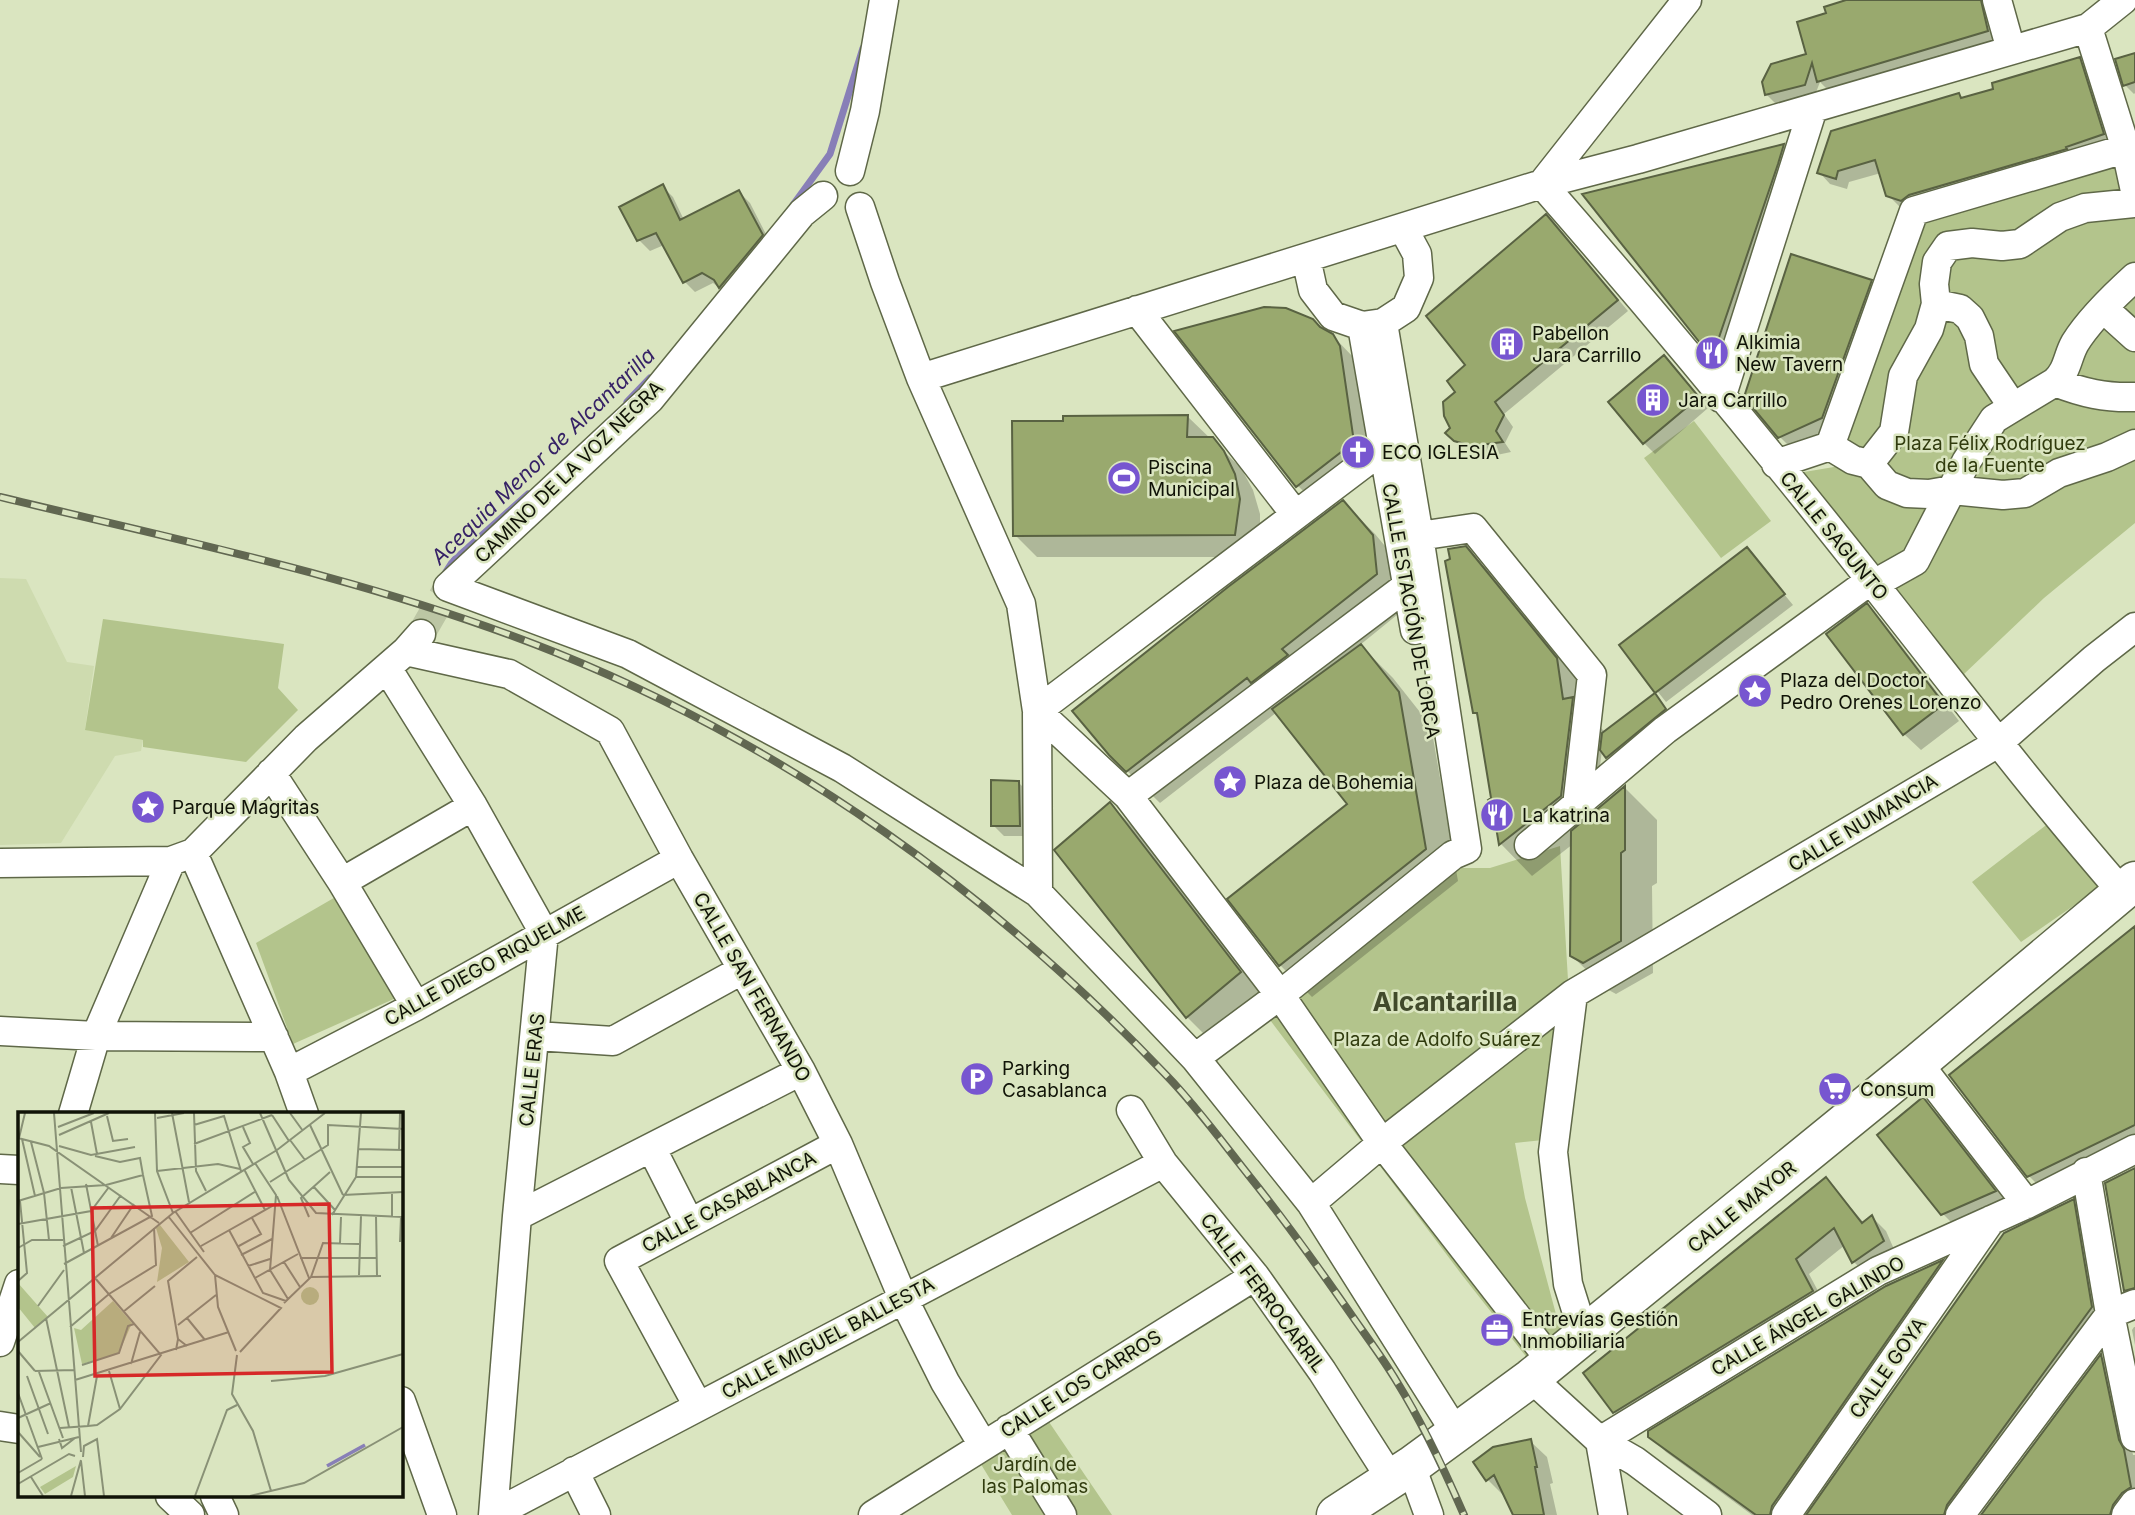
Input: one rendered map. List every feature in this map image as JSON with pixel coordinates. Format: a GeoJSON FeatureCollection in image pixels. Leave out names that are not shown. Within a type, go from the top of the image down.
{"type":"FeatureCollection","features":[{"type":"Feature","properties":{"kind":"main road","name":"CALLE MAYOR"},"geometry":{"type":"LineString","coordinates":[[1336,1515],[1401,1473],[1541,1370],[1918,1063],[2128,887]]}},
{"type":"Feature","properties":{"kind":"street"},"geometry":{"type":"LineString","coordinates":[[850,171],[865,111],[884,0]]}},
{"type":"Feature","properties":{"kind":"street"},"geometry":{"type":"LineString","coordinates":[[1542,184],[1686,0]]}},
{"type":"Feature","properties":{"kind":"street"},"geometry":{"type":"LineString","coordinates":[[1997,0],[2011,50]]}},
{"type":"Feature","properties":{"kind":"street"},"geometry":{"type":"LineString","coordinates":[[921,378],[1542,184],[1638,159],[2088,28],[2121,0]]}},
{"type":"Feature","properties":{"kind":"street"},"geometry":{"type":"LineString","coordinates":[[2088,28],[2130,147],[2135,191]]}},
{"type":"Feature","properties":{"kind":"street"},"geometry":{"type":"LineString","coordinates":[[1721,398],[1814,108]]}},
{"type":"Feature","properties":{"kind":"street"},"geometry":{"type":"LineString","coordinates":[[1914,211],[2130,147]]}},
{"type":"Feature","properties":{"kind":"street"},"geometry":{"type":"LineString","coordinates":[[850,171],[862,179],[866,194],[860,207],[854,212],[838,213],[826,203],[823,187],[833,173],[850,171]]}},
{"type":"Feature","properties":{"kind":"street","name":"CALLE SAGUNTO"},"geometry":{"type":"LineString","coordinates":[[1542,184],[1645,302],[1872,582],[1998,743],[2128,887]]}},
{"type":"Feature","properties":{"kind":"street","name":"CAMINO DE LA VOZ NEGRA"},"geometry":{"type":"LineString","coordinates":[[823,196],[802,212],[650,399],[448,587],[628,654],[842,768],[1038,893]]}},
{"type":"Feature","properties":{"kind":"street"},"geometry":{"type":"LineString","coordinates":[[1869,464],[1894,432],[1903,376],[1929,328],[1936,304],[1934,284],[1937,262],[1948,246],[1972,243],[2002,246],[2020,244],[2060,217],[2085,208],[2135,203]]}},
{"type":"Feature","properties":{"kind":"street"},"geometry":{"type":"LineString","coordinates":[[860,207],[921,378],[1021,604],[1037,711],[1038,893],[1195,1058],[1311,1203],[1456,1433]]}},
{"type":"Feature","properties":{"kind":"street"},"geometry":{"type":"LineString","coordinates":[[1914,211],[1948,246]]}},
{"type":"Feature","properties":{"kind":"street"},"geometry":{"type":"LineString","coordinates":[[1830,446],[1914,211]]}},
{"type":"Feature","properties":{"kind":"street"},"geometry":{"type":"LineString","coordinates":[[1306,258],[1313,290],[1333,316],[1372,324],[1406,308],[1419,278],[1417,254],[1403,228]]}},
{"type":"Feature","properties":{"kind":"street"},"geometry":{"type":"LineString","coordinates":[[1529,845],[1665,730],[1872,582],[1915,561],[1966,462],[1994,419],[2055,382],[2064,373],[2074,345],[2135,277]]}},
{"type":"Feature","properties":{"kind":"street"},"geometry":{"type":"LineString","coordinates":[[1936,304],[1960,309],[1970,318],[1979,336],[1984,364],[2013,407]]}},
{"type":"Feature","properties":{"kind":"street"},"geometry":{"type":"LineString","coordinates":[[2104,309],[2135,337]]}},
{"type":"Feature","properties":{"kind":"street"},"geometry":{"type":"LineString","coordinates":[[1137,310],[1295,514]]}},
{"type":"Feature","properties":{"kind":"street","name":"CALLE ESTACIÓN DE LORCA"},"geometry":{"type":"LineString","coordinates":[[1372,324],[1384,449],[1407,586],[1460,852]]}},
{"type":"Feature","properties":{"kind":"street","name":"CALLE ESTACIÓN DE LORCA"},"geometry":{"type":"LineString","coordinates":[[1372,324],[1419,536],[1460,852]]}},
{"type":"Feature","properties":{"kind":"street"},"geometry":{"type":"LineString","coordinates":[[2055,382],[2085,394],[2110,398],[2135,397]]}},
{"type":"Feature","properties":{"kind":"street"},"geometry":{"type":"LineString","coordinates":[[1776,464],[1830,446],[1853,460],[1869,464],[1888,485],[1906,494],[1952,490],[2003,495],[2025,493],[2059,473],[2107,457],[2135,444]]}},
{"type":"Feature","properties":{"kind":"street"},"geometry":{"type":"LineString","coordinates":[[1037,711],[1384,449]]}},
{"type":"Feature","properties":{"kind":"street"},"geometry":{"type":"LineString","coordinates":[[1419,536],[1473,528],[1592,675],[1577,806]]}},
{"type":"Feature","properties":{"kind":"street"},"geometry":{"type":"LineString","coordinates":[[1128,796],[1407,586]]}},
{"type":"Feature","properties":{"kind":"street","name":"CALLE NUMANCIA"},"geometry":{"type":"LineString","coordinates":[[1311,1203],[1382,1143],[1573,994],[1998,743],[2135,627]]}},
{"type":"Feature","properties":{"kind":"street"},"geometry":{"type":"LineString","coordinates":[[74,1112],[96,1036],[182,857],[306,738],[405,651],[473,806],[544,933]]}},
{"type":"Feature","properties":{"kind":"street","name":"CALLE SAN FERNANDO"},"geometry":{"type":"LineString","coordinates":[[405,651],[509,674],[610,731],[801,1071],[838,1144],[903,1298],[945,1382],[984,1446]]}},
{"type":"Feature","properties":{"kind":"street"},"geometry":{"type":"LineString","coordinates":[[1037,711],[1128,796],[1280,995],[1541,1370],[1600,1441],[1635,1461],[1707,1515]]}},
{"type":"Feature","properties":{"kind":"street"},"geometry":{"type":"LineString","coordinates":[[271,773],[342,882],[416,1006]]}},
{"type":"Feature","properties":{"kind":"street"},"geometry":{"type":"LineString","coordinates":[[342,882],[473,806]]}},
{"type":"Feature","properties":{"kind":"street"},"geometry":{"type":"LineString","coordinates":[[1195,1058],[1280,995],[1460,852]]}},
{"type":"Feature","properties":{"kind":"street"},"geometry":{"type":"LineString","coordinates":[[0,863],[182,857]]}},
{"type":"Feature","properties":{"kind":"street"},"geometry":{"type":"LineString","coordinates":[[182,857],[274,1037],[303,1112]]}},
{"type":"Feature","properties":{"kind":"street","name":"CALLE DIEGO RIQUELME"},"geometry":{"type":"LineString","coordinates":[[289,1072],[416,1006],[680,859]]}},
{"type":"Feature","properties":{"kind":"street","name":"CALLE ERAS"},"geometry":{"type":"LineString","coordinates":[[494,1515],[517,1216],[544,933]]}},
{"type":"Feature","properties":{"kind":"street"},"geometry":{"type":"LineString","coordinates":[[536,1036],[613,1041],[742,970]]}},
{"type":"Feature","properties":{"kind":"street"},"geometry":{"type":"LineString","coordinates":[[1573,994],[1553,1152],[1568,1284],[1584,1335]]}},
{"type":"Feature","properties":{"kind":"street"},"geometry":{"type":"LineString","coordinates":[[0,1031],[96,1036],[274,1037]]}},
{"type":"Feature","properties":{"kind":"street"},"geometry":{"type":"LineString","coordinates":[[1918,1063],[1982,1143],[2026,1204]]}},
{"type":"Feature","properties":{"kind":"street"},"geometry":{"type":"LineString","coordinates":[[517,1216],[801,1071]]}},
{"type":"Feature","properties":{"kind":"street","name":"CALLE FERROCARRIL"},"geometry":{"type":"LineString","coordinates":[[1131,1110],[1163,1163],[1255,1276],[1429,1515]]}},
{"type":"Feature","properties":{"kind":"street","name":"CALLE CASABLANCA"},"geometry":{"type":"LineString","coordinates":[[698,1406],[619,1261],[838,1144]]}},
{"type":"Feature","properties":{"kind":"street"},"geometry":{"type":"LineString","coordinates":[[652,1149],[689,1222]]}},
{"type":"Feature","properties":{"kind":"street","name":"CALLE ÁNGEL GALINDO"},"geometry":{"type":"LineString","coordinates":[[1600,1441],[1878,1271],[2026,1204],[2135,1149]]}},
{"type":"Feature","properties":{"kind":"street","name":"CALLE MIGUEL BALLESTA"},"geometry":{"type":"LineString","coordinates":[[494,1515],[1163,1163]]}},
{"type":"Feature","properties":{"kind":"street"},"geometry":{"type":"LineString","coordinates":[[0,1169],[18,1170]]}},
{"type":"Feature","properties":{"kind":"street"},"geometry":{"type":"LineString","coordinates":[[2086,1172],[2122,1309],[2135,1437]]}},
{"type":"Feature","properties":{"kind":"street","name":"CALLE GOYA"},"geometry":{"type":"LineString","coordinates":[[1786,1515],[1991,1220]]}},
{"type":"Feature","properties":{"kind":"street","name":"CALLE LOS CARROS"},"geometry":{"type":"LineString","coordinates":[[873,1515],[1255,1276]]}},
{"type":"Feature","properties":{"kind":"street"},"geometry":{"type":"LineString","coordinates":[[0,1342],[18,1287]]}},
{"type":"Feature","properties":{"kind":"street"},"geometry":{"type":"LineString","coordinates":[[1960,1515],[2122,1309]]}},
{"type":"Feature","properties":{"kind":"street"},"geometry":{"type":"LineString","coordinates":[[402,1404],[442,1515]]}},
{"type":"Feature","properties":{"kind":"street"},"geometry":{"type":"LineString","coordinates":[[0,1426],[18,1429]]}},
{"type":"Feature","properties":{"kind":"street"},"geometry":{"type":"LineString","coordinates":[[1009,1429],[1062,1515]]}},
{"type":"Feature","properties":{"kind":"street"},"geometry":{"type":"LineString","coordinates":[[1600,1441],[1612,1515]]}},
{"type":"Feature","properties":{"kind":"street"},"geometry":{"type":"LineString","coordinates":[[574,1471],[596,1515]]}},
{"type":"Feature","properties":{"kind":"street"},"geometry":{"type":"LineString","coordinates":[[172,1498],[190,1515]]}},
{"type":"Feature","properties":{"kind":"street"},"geometry":{"type":"LineString","coordinates":[[216,1498],[224,1515]]}},
{"type":"Feature","properties":{"kind":"street"},"geometry":{"type":"LineString","coordinates":[[2126,1515],[2135,1503]]}},
{"type":"Feature","properties":{"kind":"shaded area"},"geometry":{"type":"Polygon","coordinates":[[[0,578],[26,579],[67,662],[94,666],[85,729],[143,740],[141,751],[115,756],[61,843],[0,845],[0,578]]]}},
{"type":"Feature","properties":{"kind":"green space","name":"Plaza Félix Rodríguez de la Fuente"},"geometry":{"type":"Polygon","coordinates":[[[2135,150],[2135,523],[2044,598],[1964,674],[1798,473],[1834,467],[1914,211],[2135,150]]]}},
{"type":"Feature","properties":{"kind":"green space"},"geometry":{"type":"Polygon","coordinates":[[[1694,421],[1771,521],[1721,558],[1644,458],[1694,421]]]}},
{"type":"Feature","properties":{"kind":"green space"},"geometry":{"type":"Polygon","coordinates":[[[103,619],[284,644],[278,688],[298,710],[246,762],[143,747],[143,740],[85,730],[103,619]]]}},
{"type":"Feature","properties":{"kind":"green space"},"geometry":{"type":"Polygon","coordinates":[[[2054,819],[2108,882],[2021,942],[1972,882],[2054,819]]]}},
{"type":"Feature","properties":{"kind":"green space","name":"Plaza de Adolfo Suárez"},"geometry":{"type":"Polygon","coordinates":[[[1560,846],[1568,980],[1543,1140],[1515,1143],[1525,1198],[1561,1333],[1528,1359],[1267,1016],[1460,868],[1490,868],[1560,846]]]}},
{"type":"Feature","properties":{"kind":"green space"},"geometry":{"type":"Polygon","coordinates":[[[339,895],[396,998],[293,1044],[256,943],[339,895]]]}},
{"type":"Feature","properties":{"kind":"green space","name":"Jardín de las Palomas"},"geometry":{"type":"Polygon","coordinates":[[[1049,1422],[1112,1515],[1012,1515],[979,1461],[1049,1422]]]}},
{"type":"Feature","properties":{"kind":"building"},"geometry":{"type":"Polygon","coordinates":[[[1846,0],[1981,0],[1988,31],[1817,82],[1812,63],[1805,85],[1765,95],[1762,82],[1771,64],[1806,54],[1797,22],[1826,13],[1824,7],[1846,0]]]}},
{"type":"Feature","properties":{"kind":"building"},"geometry":{"type":"Polygon","coordinates":[[[2135,53],[2135,82],[2123,86],[2115,59],[2135,53]]]}},
{"type":"Feature","properties":{"kind":"building"},"geometry":{"type":"Polygon","coordinates":[[[2080,57],[2104,134],[2066,147],[2067,149],[1909,195],[1901,201],[1886,196],[1875,160],[1838,171],[1836,179],[1817,173],[1831,131],[1959,93],[1961,98],[1993,89],[1992,83],[2080,57]]]}},
{"type":"Feature","properties":{"kind":"building"},"geometry":{"type":"Polygon","coordinates":[[[1784,144],[1778,164],[1712,358],[1582,194],[1784,144]]]}},
{"type":"Feature","properties":{"kind":"building"},"geometry":{"type":"Polygon","coordinates":[[[663,184],[680,220],[739,190],[763,235],[719,288],[714,280],[702,273],[683,283],[656,233],[637,241],[619,207],[663,184]]]}},
{"type":"Feature","properties":{"kind":"building","name":"Pabellon Jara Carrillo"},"geometry":{"type":"Polygon","coordinates":[[[1546,214],[1618,300],[1495,402],[1504,415],[1496,431],[1503,442],[1472,446],[1454,441],[1445,433],[1450,428],[1444,416],[1443,402],[1455,392],[1447,381],[1465,365],[1426,316],[1546,214]]]}},
{"type":"Feature","properties":{"kind":"building"},"geometry":{"type":"Polygon","coordinates":[[[1791,254],[1872,280],[1822,418],[1778,438],[1744,397],[1791,254]]]}},
{"type":"Feature","properties":{"kind":"building"},"geometry":{"type":"Polygon","coordinates":[[[1264,307],[1286,308],[1313,319],[1320,327],[1333,334],[1340,346],[1354,442],[1296,487],[1174,331],[1264,307]]]}},
{"type":"Feature","properties":{"kind":"building","name":"Jara Carrillo"},"geometry":{"type":"Polygon","coordinates":[[[1664,355],[1699,397],[1643,444],[1608,402],[1664,355]]]}},
{"type":"Feature","properties":{"kind":"building","name":"Piscina Municipal"},"geometry":{"type":"Polygon","coordinates":[[[1188,415],[1187,437],[1213,437],[1224,451],[1235,474],[1240,499],[1235,535],[1013,536],[1012,421],[1063,421],[1063,416],[1188,415]]]}},
{"type":"Feature","properties":{"kind":"building"},"geometry":{"type":"Polygon","coordinates":[[[1343,500],[1373,535],[1377,574],[1282,649],[1288,655],[1251,683],[1247,678],[1126,772],[1072,711],[1343,500]]]}},
{"type":"Feature","properties":{"kind":"building"},"geometry":{"type":"Polygon","coordinates":[[[1466,546],[1557,658],[1563,699],[1573,697],[1561,796],[1499,845],[1493,809],[1488,800],[1491,798],[1477,713],[1473,713],[1445,561],[1450,559],[1448,549],[1466,546]]]}},
{"type":"Feature","properties":{"kind":"building"},"geometry":{"type":"Polygon","coordinates":[[[1747,547],[1785,594],[1655,693],[1619,645],[1747,547]]]}},
{"type":"Feature","properties":{"kind":"building"},"geometry":{"type":"Polygon","coordinates":[[[1867,603],[1944,704],[1903,735],[1826,634],[1867,603]]]}},
{"type":"Feature","properties":{"kind":"building"},"geometry":{"type":"Polygon","coordinates":[[[1361,644],[1399,692],[1426,849],[1279,966],[1227,899],[1347,804],[1272,709],[1361,644]]]}},
{"type":"Feature","properties":{"kind":"building"},"geometry":{"type":"Polygon","coordinates":[[[1655,693],[1666,709],[1606,758],[1600,750],[1602,733],[1655,693]]]}},
{"type":"Feature","properties":{"kind":"building"},"geometry":{"type":"Polygon","coordinates":[[[991,780],[1019,781],[1020,826],[991,826],[991,780]]]}},
{"type":"Feature","properties":{"kind":"building"},"geometry":{"type":"Polygon","coordinates":[[[1625,786],[1625,850],[1621,853],[1621,941],[1583,963],[1570,956],[1571,831],[1625,786]]]}},
{"type":"Feature","properties":{"kind":"building"},"geometry":{"type":"Polygon","coordinates":[[[1110,802],[1241,972],[1186,1018],[1054,850],[1110,802]]]}},
{"type":"Feature","properties":{"kind":"building"},"geometry":{"type":"Polygon","coordinates":[[[2135,926],[2135,1125],[2027,1177],[1949,1075],[2135,926]]]}},
{"type":"Feature","properties":{"kind":"building"},"geometry":{"type":"Polygon","coordinates":[[[1923,1097],[1996,1191],[1941,1215],[1877,1135],[1923,1097]]]}},
{"type":"Feature","properties":{"kind":"building"},"geometry":{"type":"Polygon","coordinates":[[[2135,1168],[2135,1288],[2124,1291],[2105,1183],[2135,1168]]]}},
{"type":"Feature","properties":{"kind":"building"},"geometry":{"type":"Polygon","coordinates":[[[1826,1177],[1862,1223],[1872,1215],[1884,1241],[1852,1263],[1834,1228],[1796,1259],[1813,1291],[1613,1413],[1583,1373],[1826,1177]]]}},
{"type":"Feature","properties":{"kind":"building"},"geometry":{"type":"Polygon","coordinates":[[[2074,1199],[2092,1307],[1947,1505],[1944,1515],[1806,1515],[2004,1233],[2074,1199]]]}},
{"type":"Feature","properties":{"kind":"building"},"geometry":{"type":"Polygon","coordinates":[[[1943,1260],[1772,1506],[1770,1515],[1756,1515],[1648,1437],[1648,1431],[1886,1286],[1943,1260]]]}},
{"type":"Feature","properties":{"kind":"building"},"geometry":{"type":"Polygon","coordinates":[[[2101,1354],[2131,1487],[2122,1493],[2113,1505],[2110,1515],[1981,1515],[2101,1354]]]}},
{"type":"Feature","properties":{"kind":"building"},"geometry":{"type":"Polygon","coordinates":[[[1531,1439],[1544,1515],[1513,1515],[1494,1475],[1486,1481],[1473,1462],[1493,1447],[1531,1439]]]}},
{"type":"Feature","properties":{"kind":"waterway","name":"Acequia Menor de Alcantarilla"},"geometry":{"type":"LineString","coordinates":[[793,205],[830,154],[863,48]]}},
{"type":"Feature","properties":{"kind":"waterway","name":"Acequia Menor de Alcantarilla"},"geometry":{"type":"LineString","coordinates":[[627,402],[650,378]]}},
{"type":"Feature","properties":{"kind":"waterway","name":"Acequia Menor de Alcantarilla"},"geometry":{"type":"LineString","coordinates":[[446,572],[453,561],[528,494]]}},
{"type":"Feature","properties":{"kind":"tunnel"},"geometry":{"type":"LineString","coordinates":[[421,634],[448,587]]}},
{"type":"Feature","properties":{"kind":"railway"},"geometry":{"type":"LineString","coordinates":[[0,497],[282,565],[489,627],[643,691],[726,733],[807,780],[884,832],[960,887],[1032,947],[1101,1010],[1189,1100],[1291,1230],[1387,1366],[1424,1430],[1464,1515]]}},
{"type":"Feature","properties":{"kind":"place","name":"Pabellon Jara Carrillo"},"geometry":{"type":"Point","coordinates":[1507,344]}},
{"type":"Feature","properties":{"kind":"place","name":"Alkimia New Tavern"},"geometry":{"type":"Point","coordinates":[1712,353]}},
{"type":"Feature","properties":{"kind":"place","name":"Jara Carrillo"},"geometry":{"type":"Point","coordinates":[1653,400]}},
{"type":"Feature","properties":{"kind":"place","name":"ECO IGLESIA"},"geometry":{"type":"Point","coordinates":[1358,452]}},
{"type":"Feature","properties":{"kind":"place","name":"Piscina Municipal"},"geometry":{"type":"Point","coordinates":[1124,478]}},
{"type":"Feature","properties":{"kind":"place","name":"Plaza del Doctor Pedro Orenes Lorenzo"},"geometry":{"type":"Point","coordinates":[1755,691]}},
{"type":"Feature","properties":{"kind":"place","name":"Plaza de Bohemia"},"geometry":{"type":"Point","coordinates":[1230,782]}},
{"type":"Feature","properties":{"kind":"place","name":"Parque Magritas"},"geometry":{"type":"Point","coordinates":[148,807]}},
{"type":"Feature","properties":{"kind":"place","name":"La katrina"},"geometry":{"type":"Point","coordinates":[1497,815]}},
{"type":"Feature","properties":{"kind":"place","name":"Parking Casablanca"},"geometry":{"type":"Point","coordinates":[977,1079]}},
{"type":"Feature","properties":{"kind":"place","name":"Consum"},"geometry":{"type":"Point","coordinates":[1835,1089]}},
{"type":"Feature","properties":{"kind":"place","name":"Entrevías Gestión Inmobiliaria"},"geometry":{"type":"Point","coordinates":[1497,1330]}},
{"type":"Feature","properties":{"kind":"district","name":"Alcantarilla"},"geometry":{"type":"Point","coordinates":[1445,1001]}}]}
